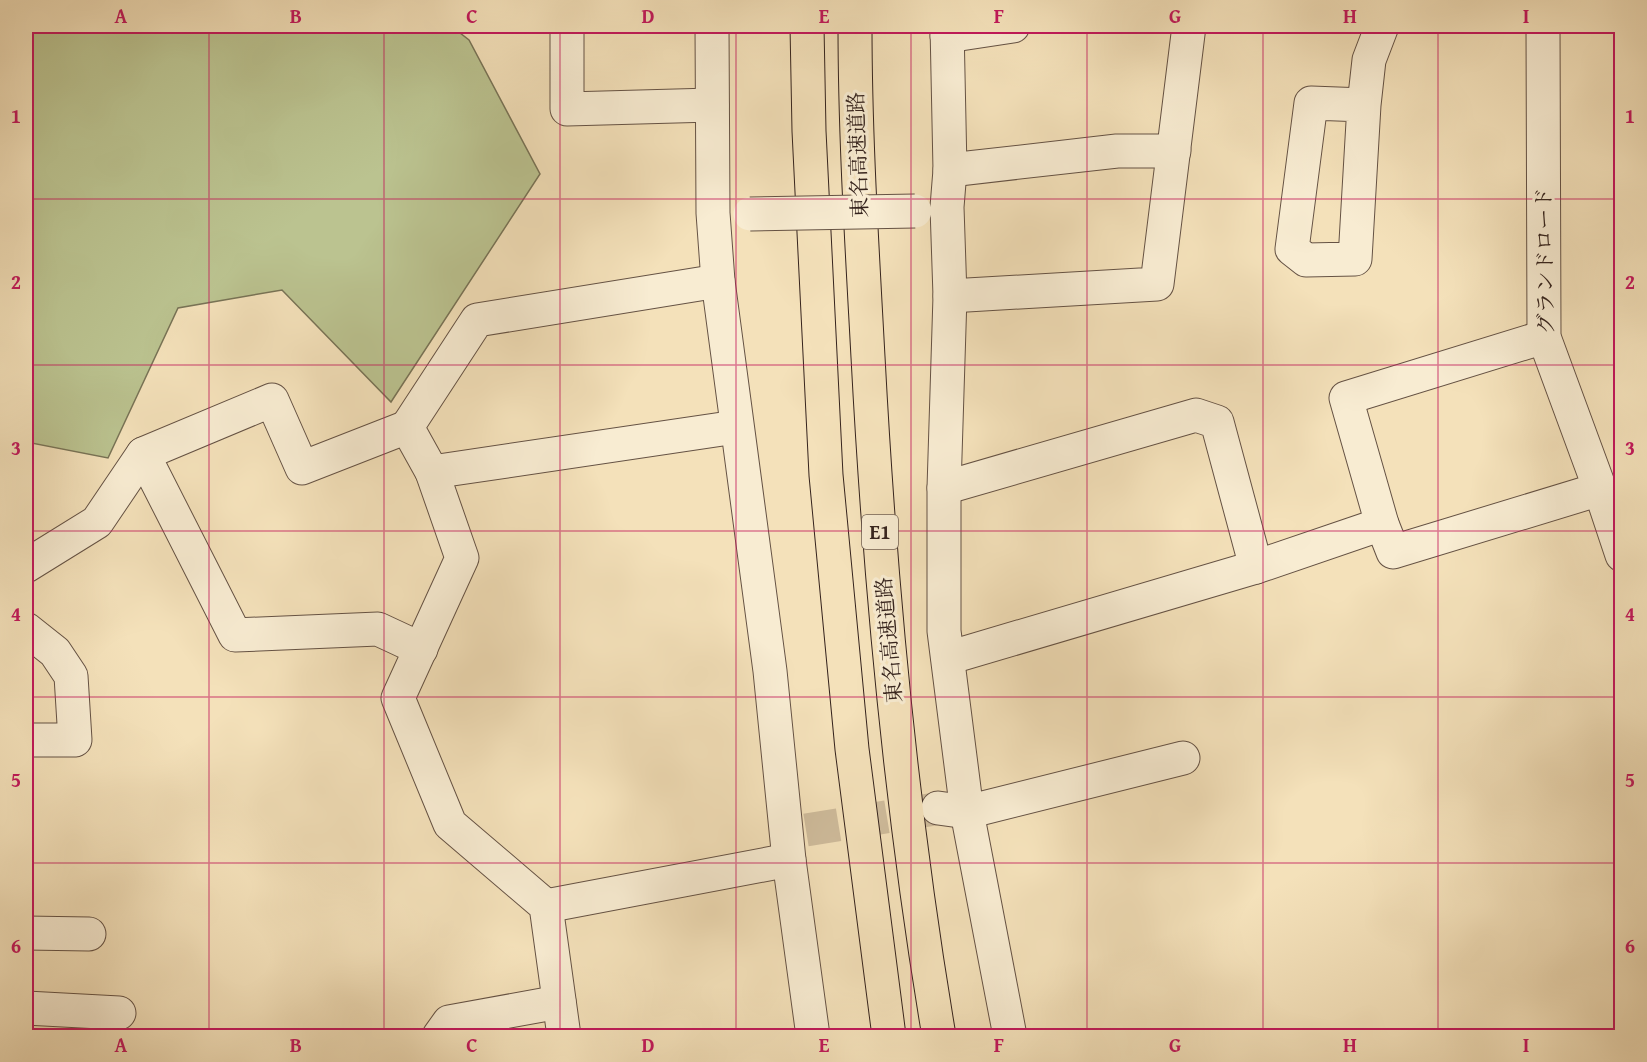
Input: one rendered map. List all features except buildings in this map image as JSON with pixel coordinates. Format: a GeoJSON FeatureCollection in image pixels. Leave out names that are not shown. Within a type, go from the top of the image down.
{"type":"FeatureCollection","features":[{"type":"Feature","properties":{"kind":"highway","name":"E1"},"geometry":{"type":"LineString","coordinates":[[807,26],[809,131],[826,475],[852,749],[889,1036]]}},
{"type":"Feature","properties":{"kind":"highway","name":"東名高速道路"},"geometry":{"type":"LineString","coordinates":[[855,26],[855,130],[874,471],[898,744],[939,1036]]}},
{"type":"Feature","properties":{"kind":"street"},"geometry":{"type":"LineString","coordinates":[[567,26],[567,109],[712,105]]}},
{"type":"Feature","properties":{"kind":"street"},"geometry":{"type":"LineString","coordinates":[[712,26],[713,213],[718,281],[770,671],[796,828],[789,860],[813,1036]]}},
{"type":"Feature","properties":{"kind":"street"},"geometry":{"type":"LineString","coordinates":[[1010,1036],[953,810],[948,658],[944,632],[944,488],[950,296],[947,207],[950,170],[947,31],[1013,26]]}},
{"type":"Feature","properties":{"kind":"street"},"geometry":{"type":"LineString","coordinates":[[950,296],[1157,284],[1189,26]]}},
{"type":"Feature","properties":{"kind":"street"},"geometry":{"type":"LineString","coordinates":[[1364,105],[1311,103],[1292,249],[1306,260],[1355,259],[1364,105],[1369,60],[1382,26]]}},
{"type":"Feature","properties":{"kind":"street","name":"グランドロード"},"geometry":{"type":"LineString","coordinates":[[1543,26],[1544,338],[1622,555]]}},
{"type":"Feature","properties":{"kind":"street"},"geometry":{"type":"LineString","coordinates":[[950,170],[1117,151],[1174,151]]}},
{"type":"Feature","properties":{"kind":"street"},"geometry":{"type":"LineString","coordinates":[[713,213],[915,211],[947,207]]}},
{"type":"Feature","properties":{"kind":"street"},"geometry":{"type":"LineString","coordinates":[[26,566],[97,522],[143,454],[272,400],[302,468],[407,427],[477,320],[718,281]]}},
{"type":"Feature","properties":{"kind":"street"},"geometry":{"type":"LineString","coordinates":[[1544,338],[1346,398],[1382,524],[1393,552],[1600,489]]}},
{"type":"Feature","properties":{"kind":"street"},"geometry":{"type":"LineString","coordinates":[[944,488],[1196,415],[1217,422],[1256,567]]}},
{"type":"Feature","properties":{"kind":"street"},"geometry":{"type":"LineString","coordinates":[[407,427],[432,472],[462,558],[398,698],[450,824],[546,906],[564,1036]]}},
{"type":"Feature","properties":{"kind":"street"},"geometry":{"type":"LineString","coordinates":[[432,472],[736,427]]}},
{"type":"Feature","properties":{"kind":"street"},"geometry":{"type":"LineString","coordinates":[[143,454],[235,635],[378,629],[421,649]]}},
{"type":"Feature","properties":{"kind":"street"},"geometry":{"type":"LineString","coordinates":[[948,658],[1256,567],[1382,524]]}},
{"type":"Feature","properties":{"kind":"street"},"geometry":{"type":"LineString","coordinates":[[26,629],[55,652],[71,676],[75,740],[26,740]]}},
{"type":"Feature","properties":{"kind":"street"},"geometry":{"type":"LineString","coordinates":[[953,810],[1183,758]]}},
{"type":"Feature","properties":{"kind":"street"},"geometry":{"type":"LineString","coordinates":[[546,906],[789,860]]}},
{"type":"Feature","properties":{"kind":"street"},"geometry":{"type":"LineString","coordinates":[[26,933],[90,934]]}},
{"type":"Feature","properties":{"kind":"street"},"geometry":{"type":"LineString","coordinates":[[440,1036],[448,1022],[559,1002]]}},
{"type":"Feature","properties":{"kind":"street"},"geometry":{"type":"LineString","coordinates":[[26,1008],[119,1012]]}},
{"type":"Feature","properties":{"kind":"green space"},"geometry":{"type":"Polygon","coordinates":[[[26,26],[451,26],[469,40],[540,174],[391,402],[282,290],[178,308],[108,458],[26,442],[26,26]]]}},
{"type":"Feature","properties":{"kind":"tunnel"},"geometry":{"type":"LineString","coordinates":[[806,830],[935,809]]}}]}
